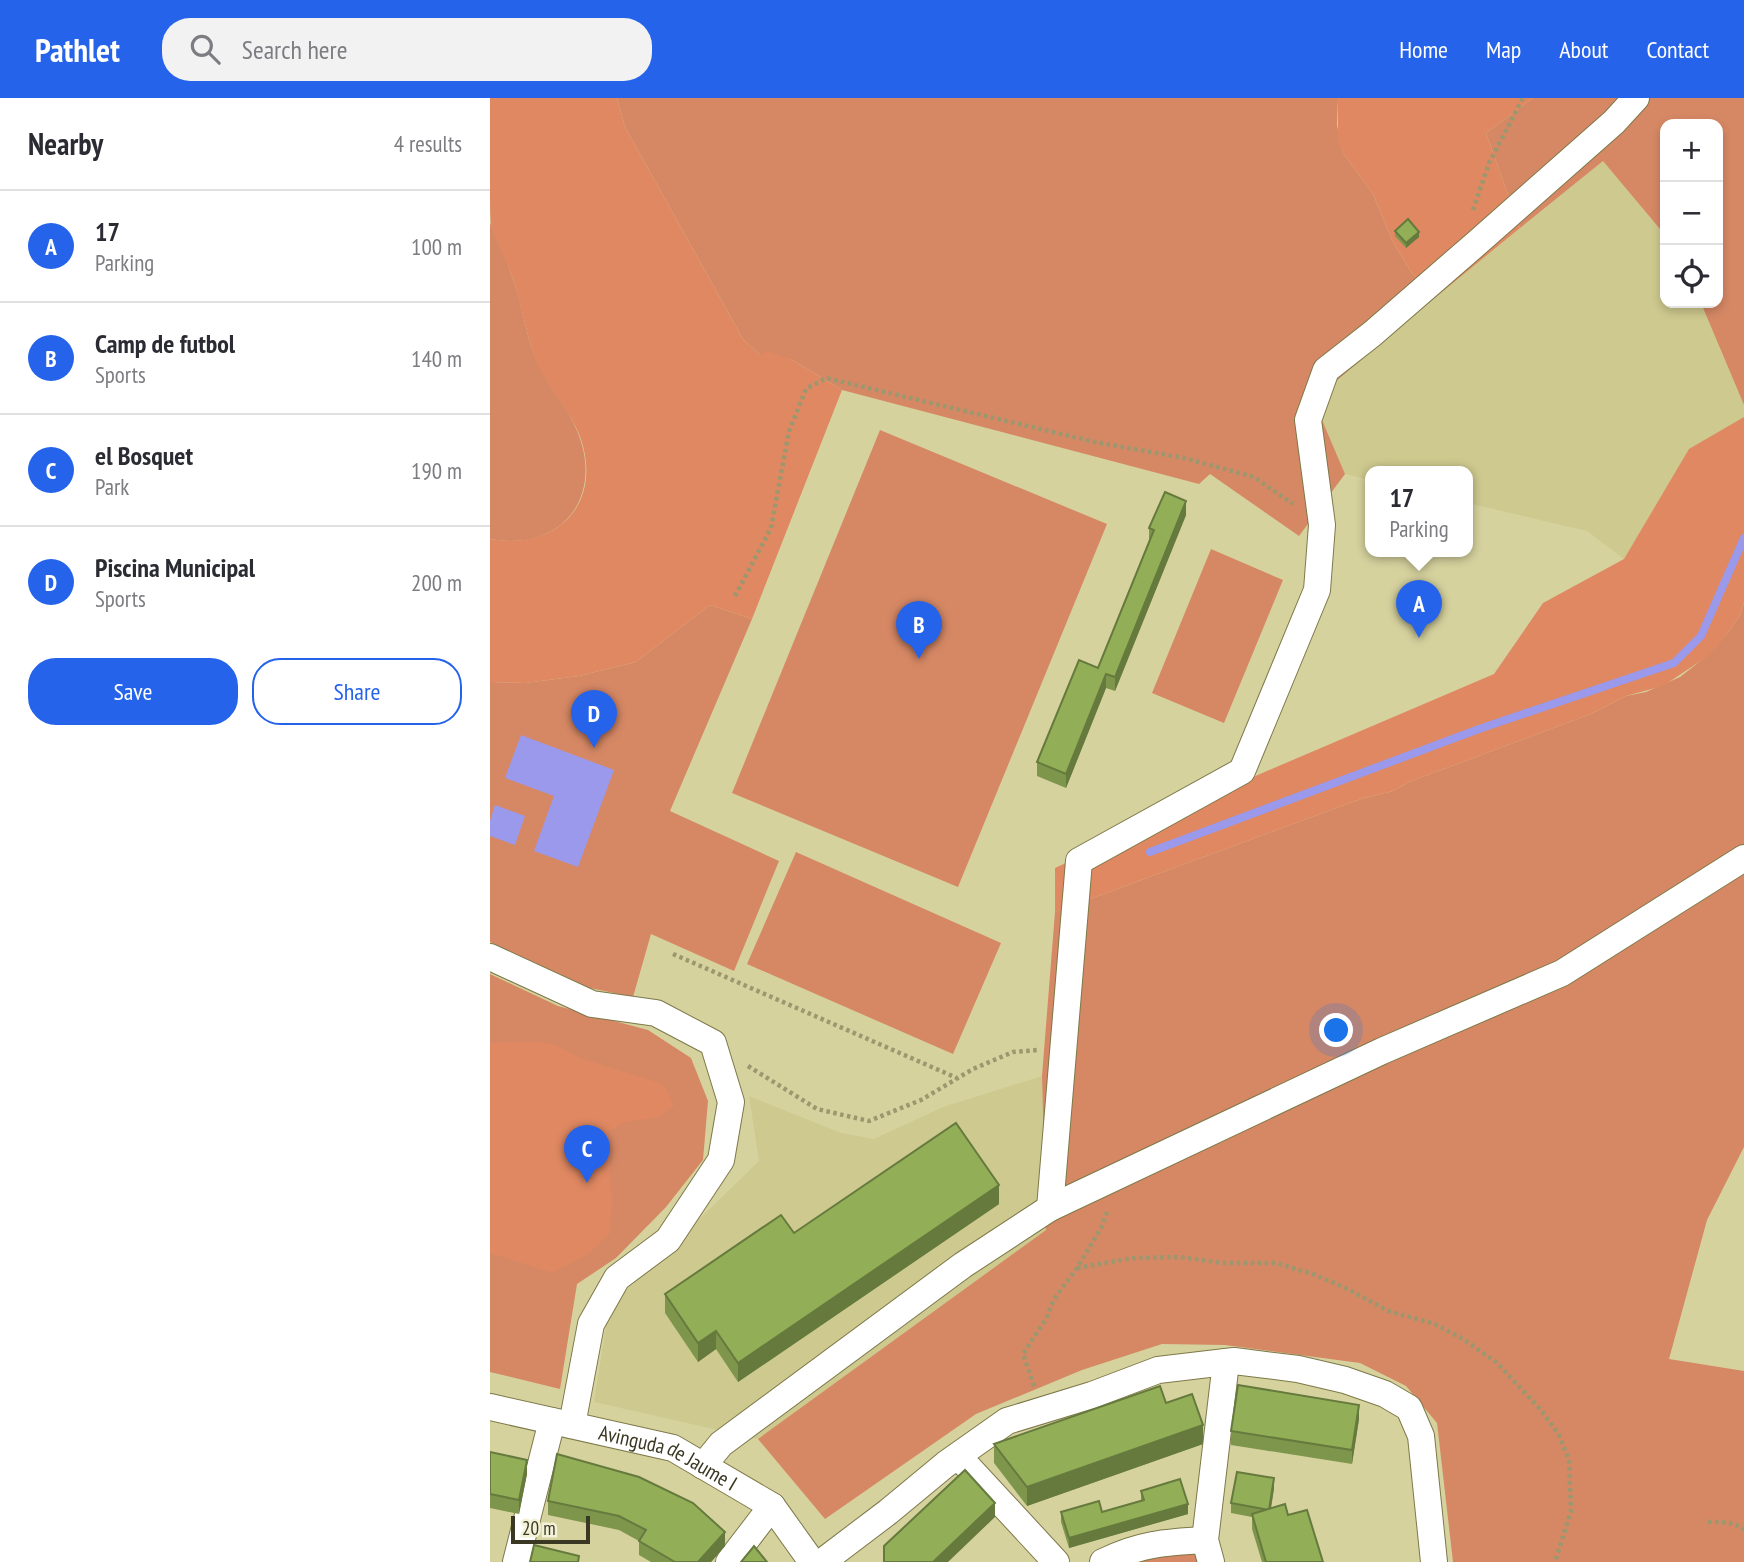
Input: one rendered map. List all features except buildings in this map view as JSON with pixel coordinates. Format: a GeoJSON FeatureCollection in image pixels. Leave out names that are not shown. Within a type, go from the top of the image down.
{"type":"FeatureCollection","features":[{"type":"Feature","properties":{"kind":"street"},"geometry":{"type":"LineString","coordinates":[[1050,1208],[1079,862],[1242,771],[1317,590],[1322,525],[1308,420],[1326,370],[1478,242],[1614,122],[1636,98]]}},
{"type":"Feature","properties":{"kind":"street"},"geometry":{"type":"LineString","coordinates":[[703,1466],[722,1444],[784,1397],[963,1265],[1050,1208],[1382,1051],[1562,973],[1744,859]]}},
{"type":"Feature","properties":{"kind":"street"},"geometry":{"type":"LineString","coordinates":[[490,957],[592,1004],[656,1013],[713,1043],[731,1102],[721,1160],[668,1240],[617,1278],[590,1324],[562,1423],[516,1562]]}},
{"type":"Feature","properties":{"kind":"street"},"geometry":{"type":"LineString","coordinates":[[1103,1562],[1118,1554],[1155,1543],[1208,1551],[1226,1362]]}},
{"type":"Feature","properties":{"kind":"street"},"geometry":{"type":"LineString","coordinates":[[822,1562],[1007,1421],[1092,1395],[1158,1370],[1226,1362],[1297,1369],[1345,1380],[1385,1394],[1409,1408],[1421,1436],[1434,1562]]}},
{"type":"Feature","properties":{"kind":"street","name":"Avinguda de Jaume I"},"geometry":{"type":"LineString","coordinates":[[490,1407],[673,1448],[772,1506],[812,1562]]}},
{"type":"Feature","properties":{"kind":"street"},"geometry":{"type":"LineString","coordinates":[[958,1456],[1056,1562]]}},
{"type":"Feature","properties":{"kind":"street"},"geometry":{"type":"LineString","coordinates":[[729,1562],[772,1506]]}},
{"type":"Feature","properties":{"kind":"path"},"geometry":{"type":"LineString","coordinates":[[1478,242],[1472,214],[1489,163],[1523,98]]}},
{"type":"Feature","properties":{"kind":"path"},"geometry":{"type":"LineString","coordinates":[[734,596],[771,528],[789,431],[806,390],[826,378],[1095,442],[1184,458],[1254,477],[1322,525]]}},
{"type":"Feature","properties":{"kind":"path"},"geometry":{"type":"LineString","coordinates":[[673,954],[958,1078]]}},
{"type":"Feature","properties":{"kind":"path"},"geometry":{"type":"LineString","coordinates":[[718,1058],[740,1061],[817,1110],[869,1121],[920,1100],[973,1069],[1013,1052],[1063,1047]]}},
{"type":"Feature","properties":{"kind":"path"},"geometry":{"type":"LineString","coordinates":[[1042,1410],[1023,1354],[1046,1319],[1054,1299],[1101,1228],[1121,1173]]}},
{"type":"Feature","properties":{"kind":"path"},"geometry":{"type":"LineString","coordinates":[[1077,1268],[1133,1258],[1180,1257],[1222,1262],[1276,1263],[1313,1273],[1388,1311],[1435,1324],[1463,1339],[1496,1362],[1541,1410],[1559,1435],[1569,1460],[1571,1511],[1555,1562]]}},
{"type":"Feature","properties":{"kind":"path"},"geometry":{"type":"LineString","coordinates":[[1708,1522],[1735,1524],[1744,1530]]}},
{"type":"Feature","properties":{"kind":"shaded area"},"geometry":{"type":"Polygon","coordinates":[[[490,98],[617,98],[625,127],[743,339],[760,355],[768,351],[791,359],[842,390],[752,619],[710,605],[636,662],[579,676],[525,683],[490,682],[490,539],[515,541],[537,537],[555,529],[570,516],[580,500],[586,480],[585,458],[574,424],[536,360],[513,279],[491,225],[490,98]]]}},
{"type":"Feature","properties":{"kind":"shaded area"},"geometry":{"type":"Polygon","coordinates":[[[617,98],[1338,98],[1337,125],[1343,153],[1373,194],[1392,240],[1411,272],[1437,296],[1335,382],[1322,420],[1345,474],[1299,536],[1210,474],[1199,484],[842,390],[791,359],[760,355],[743,339],[625,127],[617,98]]]}},
{"type":"Feature","properties":{"kind":"shaded area"},"geometry":{"type":"Polygon","coordinates":[[[1338,98],[1533,98],[1486,133],[1520,228],[1437,296],[1411,272],[1392,240],[1373,194],[1343,153],[1338,139],[1338,98]]]}},
{"type":"Feature","properties":{"kind":"shaded area"},"geometry":{"type":"Polygon","coordinates":[[[1533,98],[1744,98],[1744,405],[1703,308],[1723,308],[1723,119],[1660,119],[1660,229],[1603,161],[1520,228],[1486,133],[1533,98]]]}},
{"type":"Feature","properties":{"kind":"shaded area"},"geometry":{"type":"Polygon","coordinates":[[[1603,161],[1660,229],[1660,308],[1703,308],[1744,405],[1744,417],[1689,450],[1624,559],[1587,531],[1473,504],[1473,466],[1365,466],[1365,479],[1345,474],[1322,420],[1335,382],[1402,324],[1603,161]]]}},
{"type":"Feature","properties":{"kind":"shaded area"},"geometry":{"type":"Polygon","coordinates":[[[490,223],[513,279],[536,359],[574,423],[585,457],[585,479],[580,499],[570,516],[555,529],[537,537],[515,541],[490,539],[490,223]]]}},
{"type":"Feature","properties":{"kind":"shaded area"},"geometry":{"type":"Polygon","coordinates":[[[1744,417],[1744,602],[1740,615],[1730,630],[1708,656],[1663,686],[1626,696],[1591,714],[1409,782],[1393,791],[1361,799],[1055,912],[1055,868],[1260,774],[1494,674],[1543,603],[1624,559],[1689,449],[1744,417]]]}},
{"type":"Feature","properties":{"kind":"shaded area"},"geometry":{"type":"Polygon","coordinates":[[[880,430],[1107,524],[958,887],[732,793],[880,430]]]}},
{"type":"Feature","properties":{"kind":"shaded area"},"geometry":{"type":"Polygon","coordinates":[[[1211,549],[1283,580],[1224,723],[1152,693],[1211,549]]]}},
{"type":"Feature","properties":{"kind":"shaded area"},"geometry":{"type":"Polygon","coordinates":[[[1744,602],[1744,1147],[1707,1220],[1669,1359],[1744,1371],[1744,1562],[1453,1562],[1437,1423],[1406,1386],[1360,1363],[1225,1345],[1162,1344],[1082,1370],[976,1414],[825,1519],[758,1439],[1046,1230],[1042,1076],[1055,912],[1361,799],[1393,791],[1409,782],[1591,714],[1626,696],[1646,692],[1680,677],[1708,655],[1730,630],[1740,615],[1744,602]]]}},
{"type":"Feature","properties":{"kind":"shaded area"},"geometry":{"type":"Polygon","coordinates":[[[710,605],[752,619],[670,811],[779,861],[734,971],[651,934],[633,997],[585,987],[490,942],[490,682],[525,683],[579,676],[636,662],[710,605]]]}},
{"type":"Feature","properties":{"kind":"shaded area"},"geometry":{"type":"Polygon","coordinates":[[[521,735],[614,770],[578,867],[534,851],[554,796],[505,778],[521,735]]]}},
{"type":"Feature","properties":{"kind":"shaded area"},"geometry":{"type":"Polygon","coordinates":[[[495,805],[525,816],[515,845],[490,836],[490,821],[495,805]]]}},
{"type":"Feature","properties":{"kind":"shaded area"},"geometry":{"type":"Polygon","coordinates":[[[796,852],[1001,943],[953,1054],[747,964],[796,852]]]}},
{"type":"Feature","properties":{"kind":"shaded area"},"geometry":{"type":"Polygon","coordinates":[[[490,974],[558,1006],[648,1030],[691,1058],[708,1101],[703,1160],[666,1207],[616,1258],[577,1284],[560,1389],[490,1372],[490,974]]]}},
{"type":"Feature","properties":{"kind":"shaded area"},"geometry":{"type":"Polygon","coordinates":[[[490,1043],[554,1044],[580,1058],[663,1084],[674,1105],[658,1117],[625,1122],[607,1133],[612,1200],[610,1233],[588,1254],[553,1273],[490,1253],[490,1043]]]}},
{"type":"Feature","properties":{"kind":"shaded area"},"geometry":{"type":"Polygon","coordinates":[[[1042,1076],[1046,1230],[834,1385],[758,1439],[594,1402],[609,1307],[759,1161],[749,1096],[841,1133],[874,1139],[943,1107],[1042,1076]]]}},
{"type":"Feature","properties":{"kind":"shaded area"},"geometry":{"type":"Polygon","coordinates":[[[1198,1549],[1201,1562],[1129,1562],[1198,1549]]]}},
{"type":"Feature","properties":{"kind":"waterway"},"geometry":{"type":"LineString","coordinates":[[1150,852],[1479,729],[1674,663],[1701,636],[1744,538]]}},
{"type":"Feature","properties":{"kind":"place","name":"17"},"geometry":{"type":"Point","coordinates":[1419,638]}},
{"type":"Feature","properties":{"kind":"place","name":"Camp de futbol"},"geometry":{"type":"Point","coordinates":[919,659]}},
{"type":"Feature","properties":{"kind":"place","name":"Piscina Municipal"},"geometry":{"type":"Point","coordinates":[594,748]}},
{"type":"Feature","properties":{"kind":"place","name":"el Bosquet"},"geometry":{"type":"Point","coordinates":[587,1183]}}]}
